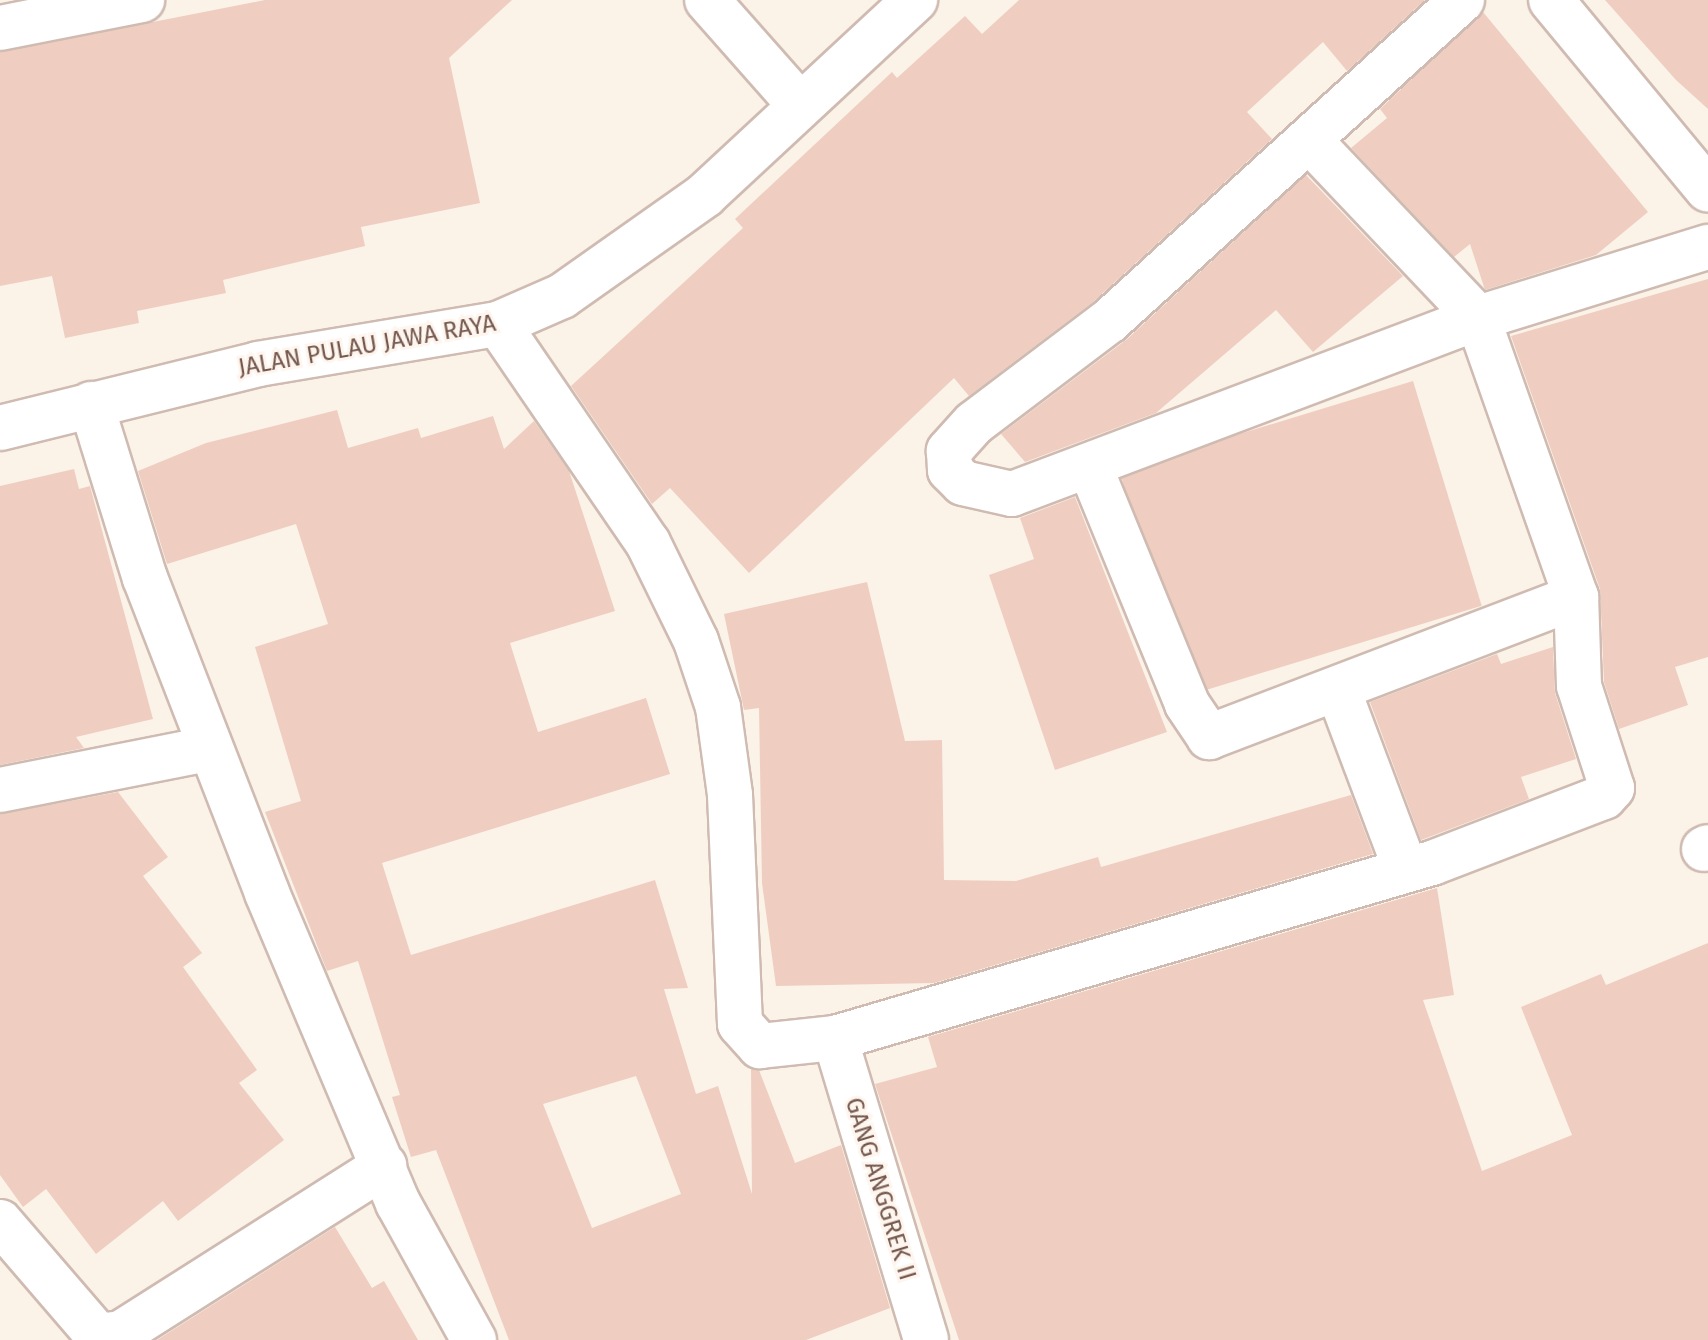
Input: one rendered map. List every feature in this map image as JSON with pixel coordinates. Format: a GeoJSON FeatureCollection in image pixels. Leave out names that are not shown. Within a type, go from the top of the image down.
{"type":"FeatureCollection","features":[{"type":"Feature","properties":{"kind":"street"},"geometry":{"type":"LineString","coordinates":[[9,17],[142,0]]}},
{"type":"Feature","properties":{"kind":"street"},"geometry":{"type":"LineString","coordinates":[[707,0],[799,104]]}},
{"type":"Feature","properties":{"kind":"street","name":"JALAN PULAU JAWA RAYA"},"geometry":{"type":"LineString","coordinates":[[0,428],[258,364],[498,324],[562,296],[705,195],[799,104],[915,0]]}},
{"type":"Feature","properties":{"kind":"street"},"geometry":{"type":"LineString","coordinates":[[1462,0],[1109,321],[974,423],[949,451],[950,470],[963,483],[1012,494],[1478,318],[1708,247]]}},
{"type":"Feature","properties":{"kind":"street"},"geometry":{"type":"LineString","coordinates":[[1551,0],[1708,190]]}},
{"type":"Feature","properties":{"kind":"street"},"geometry":{"type":"LineString","coordinates":[[498,324],[648,543],[696,641],[718,707],[730,795],[740,1024],[760,1046],[835,1038],[1406,870],[1608,793],[1611,775],[1579,686],[1576,597],[1478,318],[1309,140]]}},
{"type":"Feature","properties":{"kind":"street"},"geometry":{"type":"LineString","coordinates":[[91,404],[208,749],[384,1166],[474,1340]]}},
{"type":"Feature","properties":{"kind":"street"},"geometry":{"type":"LineString","coordinates":[[1090,467],[1205,735],[1339,692],[1576,597]]}},
{"type":"Feature","properties":{"kind":"street"},"geometry":{"type":"LineString","coordinates":[[1339,692],[1406,870]]}},
{"type":"Feature","properties":{"kind":"street"},"geometry":{"type":"LineString","coordinates":[[0,790],[208,749]]}},
{"type":"Feature","properties":{"kind":"street","name":"GANG ANGGREK II"},"geometry":{"type":"LineString","coordinates":[[835,1038],[926,1340]]}},
{"type":"Feature","properties":{"kind":"street"},"geometry":{"type":"LineString","coordinates":[[0,1222],[98,1336],[121,1333],[384,1166]]}},
{"type":"Feature","properties":{"kind":"building"},"geometry":{"type":"Polygon","coordinates":[[[265,0],[512,0],[449,58],[480,203],[361,227],[365,246],[223,280],[226,293],[137,311],[139,323],[65,338],[52,276],[0,286],[0,52],[265,0]]]}},
{"type":"Feature","properties":{"kind":"building"},"geometry":{"type":"Polygon","coordinates":[[[1019,0],[1425,0],[1347,71],[1323,42],[1247,112],[1272,139],[1093,302],[969,396],[954,378],[749,573],[670,488],[652,504],[571,386],[743,228],[735,219],[892,72],[897,78],[965,16],[982,34],[1019,0]]]}},
{"type":"Feature","properties":{"kind":"building"},"geometry":{"type":"Polygon","coordinates":[[[1605,0],[1708,0],[1708,109],[1676,80],[1605,0]]]}},
{"type":"Feature","properties":{"kind":"building"},"geometry":{"type":"Polygon","coordinates":[[[1483,12],[1648,212],[1596,255],[1485,290],[1470,244],[1454,257],[1351,148],[1387,118],[1380,109],[1483,12]]]}},
{"type":"Feature","properties":{"kind":"building"},"geometry":{"type":"Polygon","coordinates":[[[1306,175],[1403,276],[1313,352],[1276,310],[1156,413],[1025,462],[1001,434],[1126,340],[1306,175]]]}},
{"type":"Feature","properties":{"kind":"building"},"geometry":{"type":"Polygon","coordinates":[[[1708,279],[1708,657],[1675,667],[1688,705],[1619,729],[1604,682],[1600,589],[1511,336],[1708,279]]]}},
{"type":"Feature","properties":{"kind":"building"},"geometry":{"type":"Polygon","coordinates":[[[1413,381],[1482,606],[1188,695],[1119,471],[1413,381]]]}},
{"type":"Feature","properties":{"kind":"building"},"geometry":{"type":"Polygon","coordinates":[[[337,410],[348,448],[418,428],[421,438],[493,416],[504,449],[534,421],[569,471],[615,611],[510,643],[538,732],[646,698],[670,774],[382,863],[411,955],[655,880],[688,988],[664,989],[696,1094],[718,1086],[752,1194],[751,1069],[759,1070],[795,1163],[841,1145],[890,1308],[806,1340],[509,1340],[436,1150],[411,1157],[392,1097],[400,1095],[358,961],[327,971],[265,812],[301,801],[255,647],[328,624],[296,524],[167,564],[138,471],[206,443],[337,410]],[[636,1076],[543,1104],[592,1228],[681,1194],[636,1076]]]}},
{"type":"Feature","properties":{"kind":"building"},"geometry":{"type":"Polygon","coordinates":[[[74,469],[79,489],[90,486],[153,719],[76,737],[84,748],[0,765],[0,486],[74,469]]]}},
{"type":"Feature","properties":{"kind":"building"},"geometry":{"type":"Polygon","coordinates":[[[1075,497],[1167,732],[1055,770],[989,575],[1034,559],[1020,518],[1075,497]]]}},
{"type":"Feature","properties":{"kind":"building"},"geometry":{"type":"Polygon","coordinates":[[[867,582],[905,741],[942,740],[944,880],[1016,881],[1098,857],[1101,867],[1351,795],[1373,854],[934,983],[776,986],[762,883],[759,708],[744,710],[724,614],[867,582]]]}},
{"type":"Feature","properties":{"kind":"building"},"geometry":{"type":"Polygon","coordinates":[[[1553,647],[1555,693],[1576,759],[1521,777],[1529,799],[1421,840],[1370,702],[1497,654],[1501,664],[1553,647]]]}},
{"type":"Feature","properties":{"kind":"building"},"geometry":{"type":"Polygon","coordinates":[[[118,792],[168,857],[143,876],[202,953],[183,967],[257,1070],[239,1083],[284,1140],[178,1221],[163,1201],[96,1254],[46,1189],[23,1207],[0,1175],[0,814],[118,792]]]}},
{"type":"Feature","properties":{"kind":"building"},"geometry":{"type":"Polygon","coordinates":[[[1437,888],[1454,995],[1423,1000],[1482,1171],[1572,1135],[1521,1007],[1601,974],[1606,985],[1708,943],[1708,1340],[959,1340],[875,1084],[937,1067],[928,1037],[1437,888]]]}},
{"type":"Feature","properties":{"kind":"building"},"geometry":{"type":"Polygon","coordinates":[[[335,1227],[372,1288],[384,1281],[418,1340],[157,1340],[335,1227]]]}}]}
